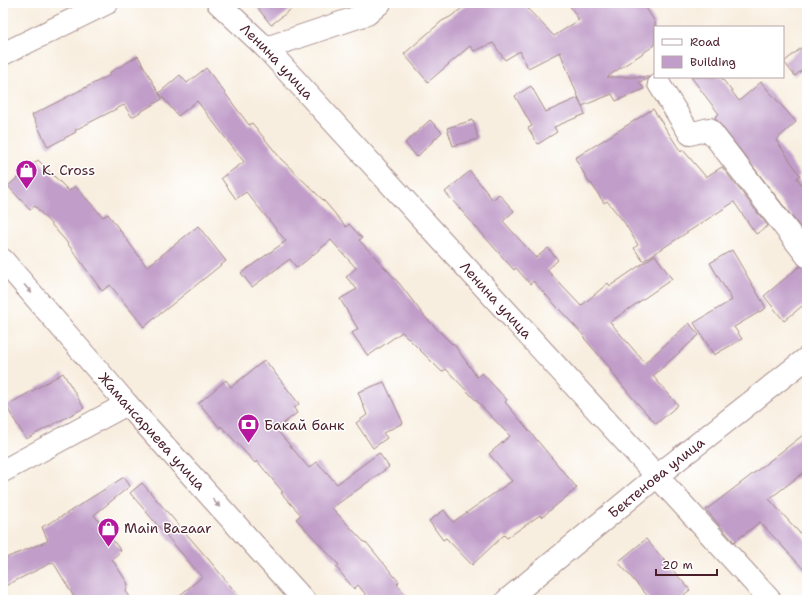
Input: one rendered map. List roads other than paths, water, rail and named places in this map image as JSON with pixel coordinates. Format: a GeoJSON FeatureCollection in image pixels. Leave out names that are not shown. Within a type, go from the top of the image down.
{"type":"FeatureCollection","features":[{"type":"Feature","properties":{"kind":"street"},"geometry":{"type":"LineString","coordinates":[[3,54],[107,3]]}},
{"type":"Feature","properties":{"kind":"street","name":"Ленина улица"},"geometry":{"type":"LineString","coordinates":[[218,3],[266,48],[770,600]]}},
{"type":"Feature","properties":{"kind":"street"},"geometry":{"type":"LineString","coordinates":[[266,48],[367,14],[380,3]]}},
{"type":"Feature","properties":{"kind":"street"},"geometry":{"type":"LineString","coordinates":[[659,84],[690,134],[709,129],[807,256]]}},
{"type":"Feature","properties":{"kind":"street","name":"Жамансариева улица"},"geometry":{"type":"LineString","coordinates":[[3,260],[127,404],[304,600]]}},
{"type":"Feature","properties":{"kind":"street","name":"Бектенова улица"},"geometry":{"type":"LineString","coordinates":[[507,600],[657,476],[807,358]]}},
{"type":"Feature","properties":{"kind":"street"},"geometry":{"type":"LineString","coordinates":[[3,471],[127,404]]}},
{"type":"Feature","properties":{"kind":"place","name":"K. Cross"},"geometry":{"type":"Point","coordinates":[27,190]}},
{"type":"Feature","properties":{"kind":"place","name":"Бакай банк"},"geometry":{"type":"Point","coordinates":[249,444]}},
{"type":"Feature","properties":{"kind":"place","name":"Main Bazaar"},"geometry":{"type":"Point","coordinates":[109,548]}}]}
